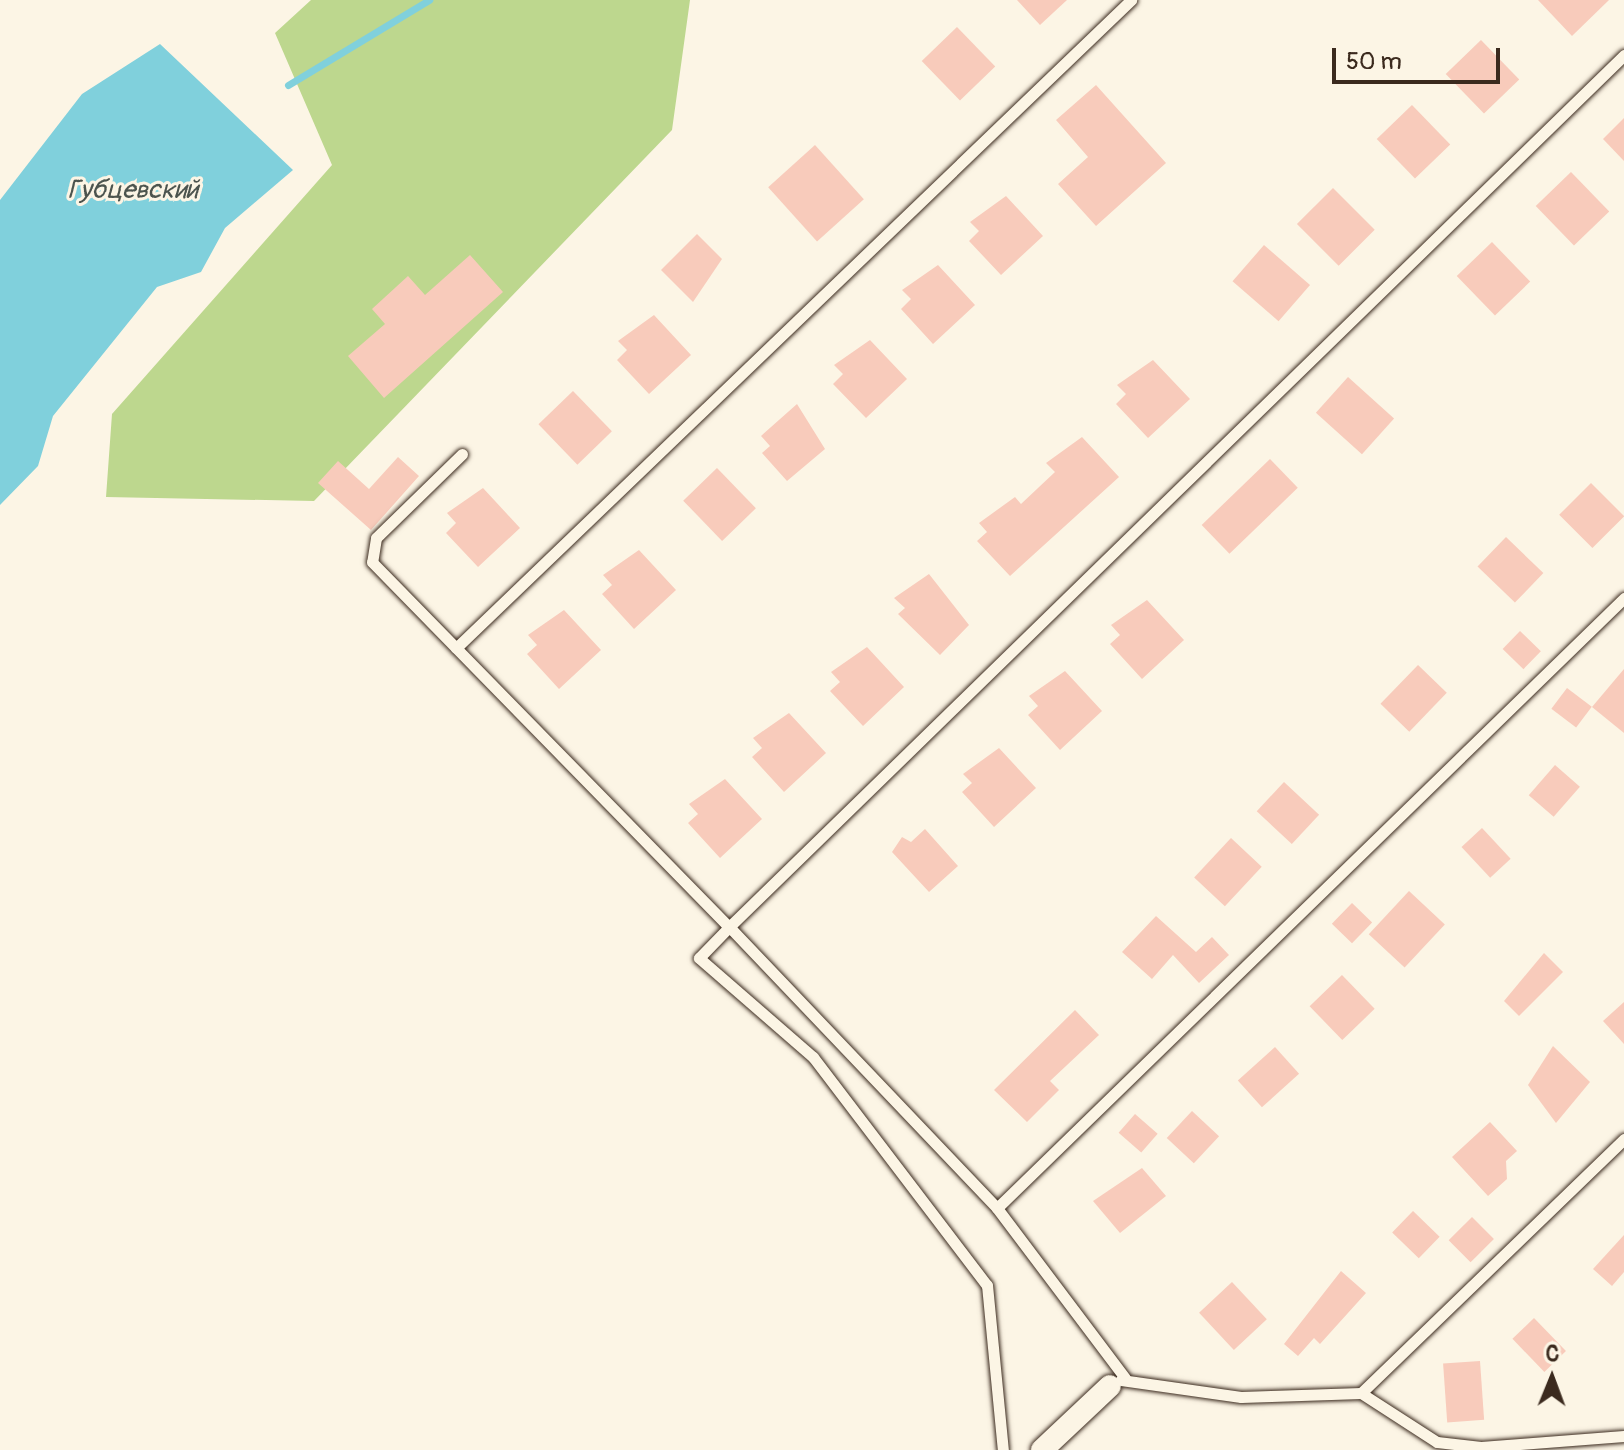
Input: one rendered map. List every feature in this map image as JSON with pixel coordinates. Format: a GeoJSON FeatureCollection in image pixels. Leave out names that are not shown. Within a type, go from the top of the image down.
{"type":"FeatureCollection","features":[{"type":"Feature","properties":{"kind":"street"},"geometry":{"type":"LineString","coordinates":[[1042,1450],[1118,1382]]}},
{"type":"Feature","properties":{"kind":"lane"},"geometry":{"type":"LineString","coordinates":[[456,648],[1131,0]]}},
{"type":"Feature","properties":{"kind":"lane"},"geometry":{"type":"LineString","coordinates":[[1003,1450],[987,1285],[813,1057],[699,958],[1624,55]]}},
{"type":"Feature","properties":{"kind":"lane"},"geometry":{"type":"LineString","coordinates":[[462,454],[370,550],[372,562],[729,927],[997,1208],[1118,1382],[1241,1397],[1361,1393],[1437,1442],[1481,1447],[1624,1436]]}},
{"type":"Feature","properties":{"kind":"lane"},"geometry":{"type":"LineString","coordinates":[[997,1208],[1624,598]]}},
{"type":"Feature","properties":{"kind":"lane"},"geometry":{"type":"LineString","coordinates":[[1361,1393],[1624,1139]]}},
{"type":"Feature","properties":{"kind":"green space"},"geometry":{"type":"Polygon","coordinates":[[[311,0],[690,0],[672,130],[314,501],[106,497],[112,414],[332,165],[275,33],[311,0]]]}},
{"type":"Feature","properties":{"kind":"water","name":"Губцевский"},"geometry":{"type":"Polygon","coordinates":[[[160,44],[293,170],[225,228],[201,272],[157,287],[53,416],[38,466],[0,505],[0,200],[82,94],[160,44]]]}},
{"type":"Feature","properties":{"kind":"building"},"geometry":{"type":"Polygon","coordinates":[[[1017,0],[1067,0],[1040,25],[1017,0]]]}},
{"type":"Feature","properties":{"kind":"building"},"geometry":{"type":"Polygon","coordinates":[[[1538,0],[1609,0],[1572,36],[1538,0]]]}},
{"type":"Feature","properties":{"kind":"building"},"geometry":{"type":"Polygon","coordinates":[[[957,27],[995,67],[960,101],[922,61],[957,27]]]}},
{"type":"Feature","properties":{"kind":"building"},"geometry":{"type":"Polygon","coordinates":[[[1481,40],[1519,80],[1484,114],[1446,74],[1481,40]]]}},
{"type":"Feature","properties":{"kind":"building"},"geometry":{"type":"Polygon","coordinates":[[[1096,85],[1166,163],[1096,226],[1058,184],[1088,157],[1056,120],[1096,85]]]}},
{"type":"Feature","properties":{"kind":"building"},"geometry":{"type":"Polygon","coordinates":[[[1412,105],[1450,145],[1415,179],[1377,139],[1412,105]]]}},
{"type":"Feature","properties":{"kind":"building"},"geometry":{"type":"Polygon","coordinates":[[[1624,118],[1624,161],[1603,139],[1624,118]]]}},
{"type":"Feature","properties":{"kind":"building"},"geometry":{"type":"Polygon","coordinates":[[[815,145],[864,199],[817,241],[768,187],[815,145]]]}},
{"type":"Feature","properties":{"kind":"building"},"geometry":{"type":"Polygon","coordinates":[[[1571,172],[1609,212],[1574,246],[1536,206],[1571,172]]]}},
{"type":"Feature","properties":{"kind":"building"},"geometry":{"type":"Polygon","coordinates":[[[1333,188],[1375,230],[1339,266],[1297,224],[1333,188]]]}},
{"type":"Feature","properties":{"kind":"building"},"geometry":{"type":"Polygon","coordinates":[[[1006,196],[1043,236],[1001,275],[969,241],[979,231],[970,222],[1006,196]]]}},
{"type":"Feature","properties":{"kind":"building"},"geometry":{"type":"Polygon","coordinates":[[[697,234],[722,259],[693,302],[661,270],[697,234]]]}},
{"type":"Feature","properties":{"kind":"building"},"geometry":{"type":"Polygon","coordinates":[[[1492,242],[1530,282],[1495,316],[1457,276],[1492,242]]]}},
{"type":"Feature","properties":{"kind":"building"},"geometry":{"type":"Polygon","coordinates":[[[1264,245],[1310,285],[1279,321],[1233,281],[1264,245]]]}},
{"type":"Feature","properties":{"kind":"building"},"geometry":{"type":"Polygon","coordinates":[[[470,255],[503,292],[384,398],[348,356],[385,324],[372,309],[408,276],[425,295],[470,255]]]}},
{"type":"Feature","properties":{"kind":"building"},"geometry":{"type":"Polygon","coordinates":[[[938,265],[975,305],[933,344],[901,309],[911,299],[902,290],[938,265]]]}},
{"type":"Feature","properties":{"kind":"building"},"geometry":{"type":"Polygon","coordinates":[[[654,315],[691,355],[649,394],[617,360],[627,350],[618,341],[654,315]]]}},
{"type":"Feature","properties":{"kind":"building"},"geometry":{"type":"Polygon","coordinates":[[[870,340],[907,379],[866,418],[833,384],[843,374],[834,365],[870,340]]]}},
{"type":"Feature","properties":{"kind":"building"},"geometry":{"type":"Polygon","coordinates":[[[1153,360],[1190,399],[1148,438],[1116,404],[1126,394],[1117,385],[1153,360]]]}},
{"type":"Feature","properties":{"kind":"building"},"geometry":{"type":"Polygon","coordinates":[[[1348,377],[1394,418],[1362,454],[1316,413],[1348,377]]]}},
{"type":"Feature","properties":{"kind":"building"},"geometry":{"type":"Polygon","coordinates":[[[573,391],[612,431],[577,465],[538,424],[573,391]]]}},
{"type":"Feature","properties":{"kind":"building"},"geometry":{"type":"Polygon","coordinates":[[[797,404],[825,449],[787,481],[762,453],[770,446],[761,436],[797,404]]]}},
{"type":"Feature","properties":{"kind":"building"},"geometry":{"type":"Polygon","coordinates":[[[1082,437],[1119,477],[1010,576],[977,541],[987,532],[979,523],[1015,497],[1021,504],[1055,472],[1046,463],[1082,437]]]}},
{"type":"Feature","properties":{"kind":"building"},"geometry":{"type":"Polygon","coordinates":[[[398,457],[419,476],[371,530],[318,483],[338,461],[369,489],[398,457]]]}},
{"type":"Feature","properties":{"kind":"building"},"geometry":{"type":"Polygon","coordinates":[[[1270,459],[1298,488],[1229,554],[1202,525],[1270,459]]]}},
{"type":"Feature","properties":{"kind":"building"},"geometry":{"type":"Polygon","coordinates":[[[717,468],[756,508],[722,541],[683,501],[717,468]]]}},
{"type":"Feature","properties":{"kind":"building"},"geometry":{"type":"Polygon","coordinates":[[[1591,483],[1624,516],[1592,548],[1559,515],[1591,483]]]}},
{"type":"Feature","properties":{"kind":"building"},"geometry":{"type":"Polygon","coordinates":[[[483,488],[520,528],[478,567],[446,533],[456,523],[447,513],[483,488]]]}},
{"type":"Feature","properties":{"kind":"building"},"geometry":{"type":"Polygon","coordinates":[[[1506,537],[1543,573],[1515,603],[1478,566],[1506,537]]]}},
{"type":"Feature","properties":{"kind":"building"},"geometry":{"type":"Polygon","coordinates":[[[639,550],[676,590],[634,629],[602,594],[612,585],[603,575],[639,550]]]}},
{"type":"Feature","properties":{"kind":"building"},"geometry":{"type":"Polygon","coordinates":[[[929,574],[969,625],[940,655],[898,614],[905,608],[894,598],[929,574]]]}},
{"type":"Feature","properties":{"kind":"building"},"geometry":{"type":"Polygon","coordinates":[[[1147,600],[1184,640],[1142,679],[1110,644],[1120,635],[1111,625],[1147,600]]]}},
{"type":"Feature","properties":{"kind":"building"},"geometry":{"type":"Polygon","coordinates":[[[564,610],[601,650],[559,689],[527,654],[537,645],[528,635],[564,610]]]}},
{"type":"Feature","properties":{"kind":"building"},"geometry":{"type":"Polygon","coordinates":[[[1520,631],[1541,651],[1523,669],[1503,649],[1520,631]]]}},
{"type":"Feature","properties":{"kind":"building"},"geometry":{"type":"Polygon","coordinates":[[[867,647],[904,687],[863,726],[830,691],[840,682],[831,672],[867,647]]]}},
{"type":"Feature","properties":{"kind":"building"},"geometry":{"type":"Polygon","coordinates":[[[1418,665],[1447,693],[1409,732],[1380,704],[1418,665]]]}},
{"type":"Feature","properties":{"kind":"building"},"geometry":{"type":"Polygon","coordinates":[[[1624,669],[1624,733],[1592,707],[1624,669]]]}},
{"type":"Feature","properties":{"kind":"building"},"geometry":{"type":"Polygon","coordinates":[[[1065,671],[1102,711],[1060,750],[1028,715],[1038,706],[1029,696],[1065,671]]]}},
{"type":"Feature","properties":{"kind":"building"},"geometry":{"type":"Polygon","coordinates":[[[1567,688],[1592,707],[1576,727],[1551,709],[1567,688]]]}},
{"type":"Feature","properties":{"kind":"building"},"geometry":{"type":"Polygon","coordinates":[[[789,713],[826,753],[784,792],[752,757],[762,748],[753,738],[789,713]]]}},
{"type":"Feature","properties":{"kind":"building"},"geometry":{"type":"Polygon","coordinates":[[[999,748],[1036,788],[994,827],[962,792],[972,783],[963,774],[999,748]]]}},
{"type":"Feature","properties":{"kind":"building"},"geometry":{"type":"Polygon","coordinates":[[[1555,765],[1580,787],[1554,817],[1529,795],[1555,765]]]}},
{"type":"Feature","properties":{"kind":"building"},"geometry":{"type":"Polygon","coordinates":[[[725,779],[762,819],[720,858],[688,823],[698,814],[689,804],[725,779]]]}},
{"type":"Feature","properties":{"kind":"building"},"geometry":{"type":"Polygon","coordinates":[[[1284,782],[1319,815],[1292,844],[1257,811],[1284,782]]]}},
{"type":"Feature","properties":{"kind":"building"},"geometry":{"type":"Polygon","coordinates":[[[1482,828],[1511,859],[1490,878],[1462,847],[1482,828]]]}},
{"type":"Feature","properties":{"kind":"building"},"geometry":{"type":"Polygon","coordinates":[[[925,829],[958,866],[929,892],[892,852],[902,837],[911,842],[925,829]]]}},
{"type":"Feature","properties":{"kind":"building"},"geometry":{"type":"Polygon","coordinates":[[[1231,838],[1262,867],[1225,906],[1194,877],[1231,838]]]}},
{"type":"Feature","properties":{"kind":"building"},"geometry":{"type":"Polygon","coordinates":[[[1409,891],[1445,924],[1405,968],[1369,934],[1409,891]]]}},
{"type":"Feature","properties":{"kind":"building"},"geometry":{"type":"Polygon","coordinates":[[[1352,903],[1372,922],[1352,943],[1332,924],[1352,903]]]}},
{"type":"Feature","properties":{"kind":"building"},"geometry":{"type":"Polygon","coordinates":[[[1156,916],[1196,952],[1212,937],[1229,955],[1199,983],[1173,955],[1152,979],[1122,952],[1156,916]]]}},
{"type":"Feature","properties":{"kind":"building"},"geometry":{"type":"Polygon","coordinates":[[[1544,953],[1563,972],[1519,1016],[1504,1001],[1544,953]]]}},
{"type":"Feature","properties":{"kind":"building"},"geometry":{"type":"Polygon","coordinates":[[[1342,975],[1375,1009],[1342,1040],[1310,1006],[1342,975]]]}},
{"type":"Feature","properties":{"kind":"building"},"geometry":{"type":"Polygon","coordinates":[[[1624,1002],[1624,1044],[1603,1021],[1624,1002]]]}},
{"type":"Feature","properties":{"kind":"building"},"geometry":{"type":"Polygon","coordinates":[[[1075,1010],[1099,1035],[1050,1081],[1059,1090],[1027,1122],[994,1090],[1075,1010]]]}},
{"type":"Feature","properties":{"kind":"building"},"geometry":{"type":"Polygon","coordinates":[[[1553,1046],[1590,1082],[1556,1123],[1528,1085],[1553,1046]]]}},
{"type":"Feature","properties":{"kind":"building"},"geometry":{"type":"Polygon","coordinates":[[[1275,1047],[1299,1074],[1262,1107],[1238,1080],[1275,1047]]]}},
{"type":"Feature","properties":{"kind":"building"},"geometry":{"type":"Polygon","coordinates":[[[1192,1111],[1219,1136],[1194,1163],[1167,1138],[1192,1111]]]}},
{"type":"Feature","properties":{"kind":"building"},"geometry":{"type":"Polygon","coordinates":[[[1135,1114],[1158,1134],[1141,1153],[1119,1133],[1135,1114]]]}},
{"type":"Feature","properties":{"kind":"building"},"geometry":{"type":"Polygon","coordinates":[[[1490,1122],[1517,1151],[1506,1161],[1507,1179],[1488,1196],[1452,1157],[1490,1122]]]}},
{"type":"Feature","properties":{"kind":"building"},"geometry":{"type":"Polygon","coordinates":[[[1142,1168],[1166,1196],[1120,1233],[1093,1201],[1142,1168]]]}},
{"type":"Feature","properties":{"kind":"building"},"geometry":{"type":"Polygon","coordinates":[[[1413,1211],[1440,1237],[1419,1258],[1392,1233],[1413,1211]]]}},
{"type":"Feature","properties":{"kind":"building"},"geometry":{"type":"Polygon","coordinates":[[[1472,1217],[1494,1239],[1471,1262],[1449,1240],[1472,1217]]]}},
{"type":"Feature","properties":{"kind":"building"},"geometry":{"type":"Polygon","coordinates":[[[1624,1235],[1624,1272],[1612,1286],[1593,1269],[1624,1235]]]}},
{"type":"Feature","properties":{"kind":"building"},"geometry":{"type":"Polygon","coordinates":[[[1341,1271],[1366,1293],[1320,1344],[1314,1338],[1298,1356],[1284,1344],[1341,1271]]]}},
{"type":"Feature","properties":{"kind":"building"},"geometry":{"type":"Polygon","coordinates":[[[1232,1282],[1267,1319],[1234,1350],[1199,1313],[1232,1282]]]}},
{"type":"Feature","properties":{"kind":"building"},"geometry":{"type":"Polygon","coordinates":[[[1534,1318],[1566,1351],[1544,1372],[1512,1339],[1534,1318]]]}},
{"type":"Feature","properties":{"kind":"building"},"geometry":{"type":"Polygon","coordinates":[[[1480,1361],[1484,1420],[1447,1422],[1443,1364],[1480,1361]]]}},
{"type":"Feature","properties":{"kind":"waterway"},"geometry":{"type":"LineString","coordinates":[[288,85],[429,0]]}}]}
